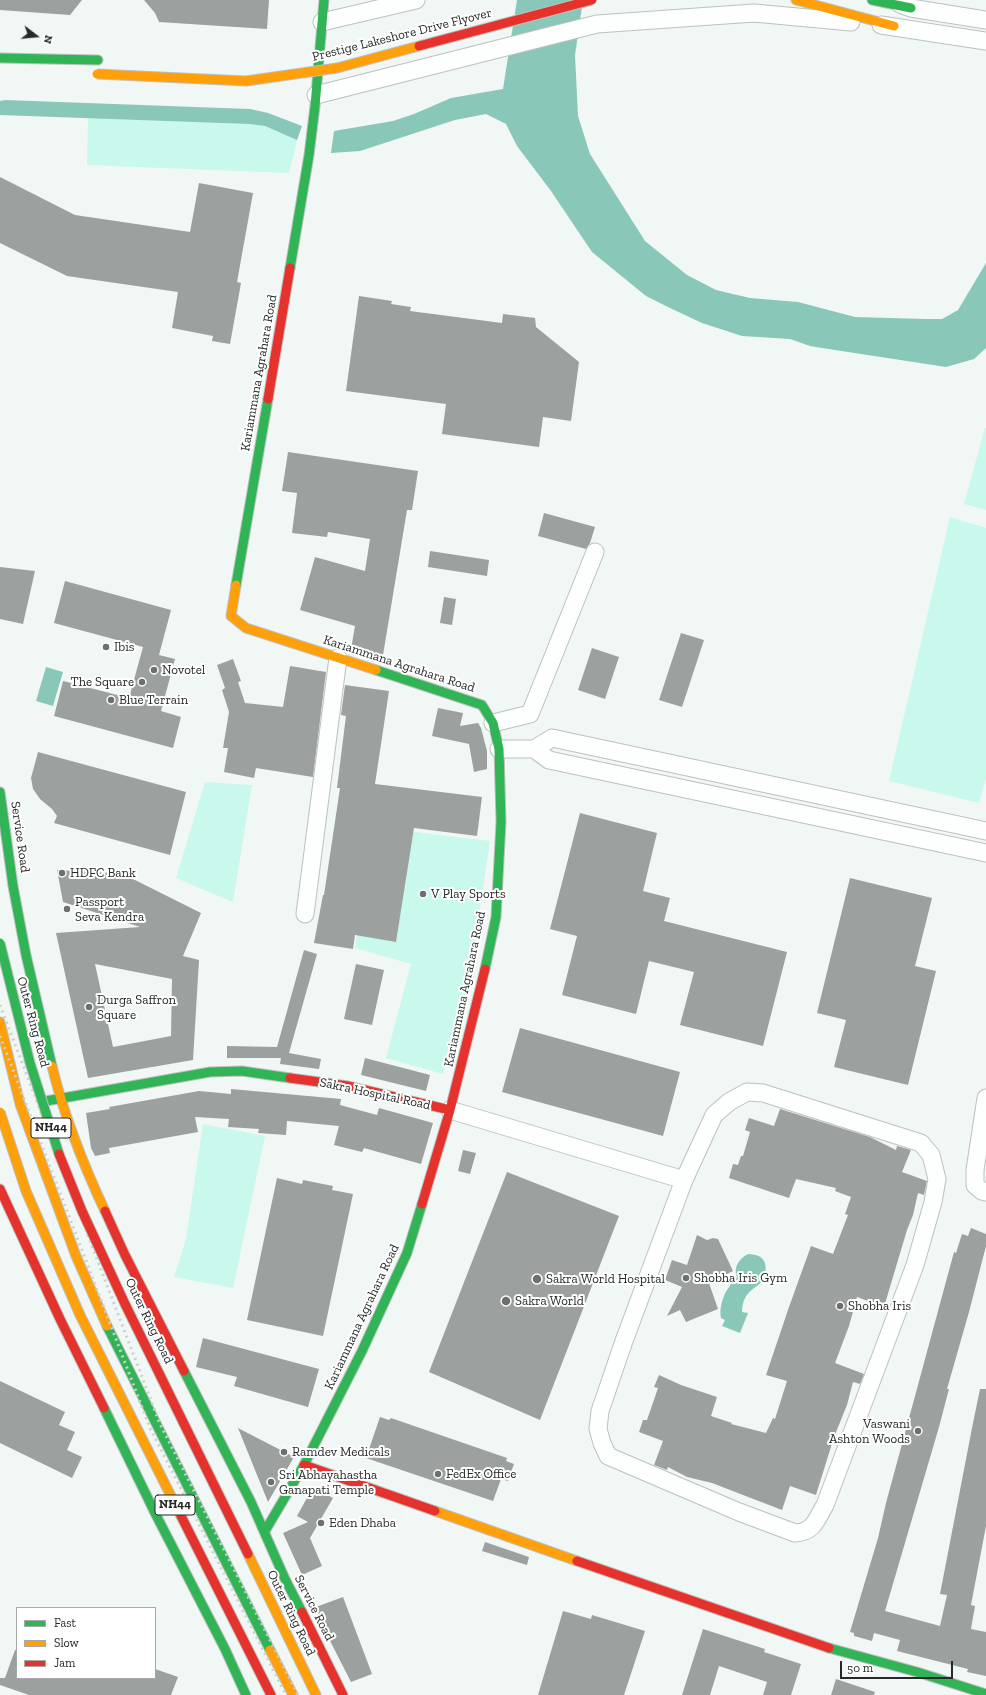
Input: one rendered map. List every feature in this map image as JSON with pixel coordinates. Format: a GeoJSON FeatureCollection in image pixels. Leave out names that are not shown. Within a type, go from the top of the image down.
{"type":"FeatureCollection","features":[{"type":"Feature","properties":{"kind":"main road","name":"Kariammana Agrahara Road"},"geometry":{"type":"LineString","coordinates":[[266,1531],[304,1465],[362,1351],[407,1253],[450,1110],[479,996],[496,917],[501,822],[499,749],[493,724],[482,705],[246,628],[231,616],[309,155],[315,113],[324,0]]}},
{"type":"Feature","properties":{"kind":"main road","name":"Prestige Lakeshore Drive Flyover"},"geometry":{"type":"LineString","coordinates":[[93,74],[246,81],[337,68],[592,0]]}},
{"type":"Feature","properties":{"kind":"main road"},"geometry":{"type":"LineString","coordinates":[[796,0],[894,26]]}},
{"type":"Feature","properties":{"kind":"main road"},"geometry":{"type":"LineString","coordinates":[[872,0],[911,8]]}},
{"type":"Feature","properties":{"kind":"main road","name":"Prestige Lakeshore Drive Flyover"},"geometry":{"type":"LineString","coordinates":[[312,58],[327,56]]}},
{"type":"Feature","properties":{"kind":"main road"},"geometry":{"type":"LineString","coordinates":[[0,58],[102,61]]}},
{"type":"Feature","properties":{"kind":"main road","name":"Service Road"},"geometry":{"type":"LineString","coordinates":[[0,792],[14,886],[19,956],[60,1100],[88,1174],[118,1241],[266,1531],[285,1579],[343,1695]]}},
{"type":"Feature","properties":{"kind":"main road","name":"Outer Ring Road"},"geometry":{"type":"LineString","coordinates":[[0,943],[30,1064],[54,1138],[70,1180],[125,1304],[224,1503],[316,1695]]}},
{"type":"Feature","properties":{"kind":"main road"},"geometry":{"type":"LineString","coordinates":[[0,960],[19,956]]}},
{"type":"Feature","properties":{"kind":"main road"},"geometry":{"type":"LineString","coordinates":[[0,1022],[79,1260],[111,1335],[293,1695]]}},
{"type":"Feature","properties":{"kind":"main road","name":"Sakra Hospital Road"},"geometry":{"type":"LineString","coordinates":[[4,1107],[26,1103],[60,1100],[210,1072],[242,1071],[353,1087],[450,1110]]}},
{"type":"Feature","properties":{"kind":"main road","name":"NH44"},"geometry":{"type":"LineString","coordinates":[[4,1107],[26,1191],[80,1315],[271,1695]]}},
{"type":"Feature","properties":{"kind":"main road"},"geometry":{"type":"LineString","coordinates":[[0,1189],[48,1276],[60,1319],[156,1515],[223,1645],[246,1695]]}},
{"type":"Feature","properties":{"kind":"main road"},"geometry":{"type":"LineString","coordinates":[[48,1276],[118,1241]]}},
{"type":"Feature","properties":{"kind":"main road"},"geometry":{"type":"LineString","coordinates":[[304,1465],[824,1647],[917,1672],[986,1694]]}},
{"type":"Feature","properties":{"kind":"street"},"geometry":{"type":"LineString","coordinates":[[322,22],[416,0]]}},
{"type":"Feature","properties":{"kind":"street"},"geometry":{"type":"LineString","coordinates":[[889,0],[911,8],[986,20]]}},
{"type":"Feature","properties":{"kind":"street"},"geometry":{"type":"LineString","coordinates":[[316,95],[597,24],[754,13],[894,26],[986,41]]}},
{"type":"Feature","properties":{"kind":"street"},"geometry":{"type":"LineString","coordinates":[[493,724],[530,714],[595,552]]}},
{"type":"Feature","properties":{"kind":"street"},"geometry":{"type":"LineString","coordinates":[[305,914],[338,658]]}},
{"type":"Feature","properties":{"kind":"street"},"geometry":{"type":"LineString","coordinates":[[499,749],[534,749],[552,738],[986,831]]}},
{"type":"Feature","properties":{"kind":"street"},"geometry":{"type":"LineString","coordinates":[[534,749],[548,760],[986,853]]}},
{"type":"Feature","properties":{"kind":"street"},"geometry":{"type":"LineString","coordinates":[[747,1092],[763,1093],[921,1143],[931,1155],[937,1179],[933,1202],[915,1265],[825,1505],[812,1528],[803,1532],[795,1533],[739,1512],[608,1456],[602,1443],[598,1428],[600,1411],[624,1341],[684,1180],[714,1115],[729,1102],[747,1092]]}},
{"type":"Feature","properties":{"kind":"street"},"geometry":{"type":"LineString","coordinates":[[986,1098],[974,1170],[975,1185],[982,1191],[986,1192]]}},
{"type":"Feature","properties":{"kind":"street","name":"Sakra Hospital Road"},"geometry":{"type":"LineString","coordinates":[[450,1110],[684,1180]]}},
{"type":"Feature","properties":{"kind":"shaded area"},"geometry":{"type":"Polygon","coordinates":[[[517,0],[583,0],[575,55],[578,116],[590,154],[645,241],[687,275],[716,290],[750,298],[798,302],[855,317],[942,319],[958,310],[986,263],[986,348],[974,359],[946,367],[810,346],[790,339],[742,336],[702,323],[646,296],[592,252],[551,191],[517,146],[506,124],[486,114],[455,120],[360,151],[331,153],[334,131],[393,121],[414,114],[451,98],[503,89],[517,0]]]}},
{"type":"Feature","properties":{"kind":"shaded area"},"geometry":{"type":"Polygon","coordinates":[[[0,101],[250,109],[268,113],[302,126],[297,140],[265,126],[249,124],[0,115],[0,101]]]}},
{"type":"Feature","properties":{"kind":"shaded area"},"geometry":{"type":"Polygon","coordinates":[[[88,118],[249,124],[265,126],[297,140],[289,173],[87,165],[88,118]]]}},
{"type":"Feature","properties":{"kind":"shaded area"},"geometry":{"type":"Polygon","coordinates":[[[986,428],[986,510],[964,504],[986,428]]]}},
{"type":"Feature","properties":{"kind":"shaded area"},"geometry":{"type":"Polygon","coordinates":[[[950,517],[986,528],[986,778],[979,803],[889,781],[950,517]]]}},
{"type":"Feature","properties":{"kind":"shaded area"},"geometry":{"type":"Polygon","coordinates":[[[46,667],[63,672],[53,706],[36,701],[46,667]]]}},
{"type":"Feature","properties":{"kind":"shaded area"},"geometry":{"type":"Polygon","coordinates":[[[205,782],[252,785],[233,902],[176,878],[205,782]]]}},
{"type":"Feature","properties":{"kind":"shaded area","name":"V Play Sports"},"geometry":{"type":"Polygon","coordinates":[[[374,827],[490,841],[469,980],[443,1074],[386,1058],[411,964],[355,948],[374,827]]]}},
{"type":"Feature","properties":{"kind":"shaded area"},"geometry":{"type":"Polygon","coordinates":[[[203,1124],[265,1136],[233,1288],[174,1277],[186,1239],[203,1124]]]}},
{"type":"Feature","properties":{"kind":"shaded area"},"geometry":{"type":"Polygon","coordinates":[[[748,1254],[762,1258],[765,1264],[766,1273],[765,1279],[749,1292],[744,1300],[742,1312],[748,1313],[740,1333],[722,1326],[725,1320],[721,1318],[721,1310],[725,1294],[737,1277],[736,1267],[742,1258],[748,1254]]]}},
{"type":"Feature","properties":{"kind":"building"},"geometry":{"type":"Polygon","coordinates":[[[0,0],[82,0],[70,15],[0,10],[0,0]]]}},
{"type":"Feature","properties":{"kind":"building"},"geometry":{"type":"Polygon","coordinates":[[[144,0],[269,0],[267,29],[159,22],[155,13],[144,0]]]}},
{"type":"Feature","properties":{"kind":"building"},"geometry":{"type":"Polygon","coordinates":[[[0,177],[75,215],[190,232],[199,183],[253,193],[237,282],[241,283],[230,344],[212,341],[213,336],[172,328],[178,292],[67,276],[0,243],[0,177]]]}},
{"type":"Feature","properties":{"kind":"building"},"geometry":{"type":"Polygon","coordinates":[[[359,296],[392,301],[391,304],[411,307],[410,311],[502,323],[503,314],[535,318],[536,327],[579,362],[571,421],[543,417],[539,447],[442,434],[446,404],[346,391],[359,296]]]}},
{"type":"Feature","properties":{"kind":"building"},"geometry":{"type":"Polygon","coordinates":[[[288,452],[418,471],[412,510],[407,510],[383,655],[351,649],[355,626],[300,610],[315,557],[365,571],[370,539],[328,532],[327,537],[292,533],[297,493],[282,491],[288,452]]]}},
{"type":"Feature","properties":{"kind":"building"},"geometry":{"type":"Polygon","coordinates":[[[544,513],[595,527],[590,543],[586,549],[538,536],[544,513]]]}},
{"type":"Feature","properties":{"kind":"building"},"geometry":{"type":"Polygon","coordinates":[[[430,551],[489,560],[487,576],[428,567],[430,551]]]}},
{"type":"Feature","properties":{"kind":"building"},"geometry":{"type":"Polygon","coordinates":[[[0,567],[35,571],[23,624],[0,619],[0,567]]]}},
{"type":"Feature","properties":{"kind":"building","name":"Novotel"},"geometry":{"type":"Polygon","coordinates":[[[65,581],[171,610],[159,655],[175,659],[161,711],[181,717],[173,748],[54,716],[63,681],[129,698],[143,647],[54,623],[65,581]]]}},
{"type":"Feature","properties":{"kind":"building"},"geometry":{"type":"Polygon","coordinates":[[[444,597],[456,599],[452,625],[440,623],[444,597]]]}},
{"type":"Feature","properties":{"kind":"building"},"geometry":{"type":"Polygon","coordinates":[[[681,633],[704,640],[682,707],[659,700],[681,633]]]}},
{"type":"Feature","properties":{"kind":"building"},"geometry":{"type":"Polygon","coordinates":[[[592,648],[619,657],[605,699],[578,690],[592,648]]]}},
{"type":"Feature","properties":{"kind":"building"},"geometry":{"type":"Polygon","coordinates":[[[233,659],[241,681],[238,682],[245,703],[283,707],[290,666],[326,672],[313,777],[256,768],[254,778],[224,772],[228,748],[223,748],[229,712],[222,690],[225,688],[217,665],[233,659]]]}},
{"type":"Feature","properties":{"kind":"building"},"geometry":{"type":"Polygon","coordinates":[[[345,685],[389,691],[375,784],[482,797],[477,836],[414,828],[396,942],[355,935],[353,949],[314,943],[324,895],[340,788],[337,788],[346,716],[341,715],[345,685]]]}},
{"type":"Feature","properties":{"kind":"building"},"geometry":{"type":"Polygon","coordinates":[[[438,708],[463,713],[460,726],[478,723],[481,728],[487,751],[487,769],[474,772],[469,744],[432,736],[438,708]]]}},
{"type":"Feature","properties":{"kind":"building"},"geometry":{"type":"Polygon","coordinates":[[[38,752],[186,792],[170,855],[54,823],[57,816],[52,809],[40,799],[33,789],[31,778],[38,752]]]}},
{"type":"Feature","properties":{"kind":"building"},"geometry":{"type":"Polygon","coordinates":[[[580,813],[657,833],[643,891],[670,898],[664,921],[787,952],[763,1046],[680,1025],[694,972],[649,961],[636,1014],[562,995],[577,936],[550,929],[580,813]]]}},
{"type":"Feature","properties":{"kind":"building","name":"Durga Saffron Square"},"geometry":{"type":"Polygon","coordinates":[[[57,870],[110,873],[135,880],[201,913],[183,956],[199,960],[193,1060],[88,1078],[56,933],[140,927],[63,902],[57,870]],[[95,964],[113,1047],[171,1036],[172,979],[95,964]]]}},
{"type":"Feature","properties":{"kind":"building"},"geometry":{"type":"Polygon","coordinates":[[[850,878],[932,898],[915,966],[936,971],[908,1085],[834,1067],[846,1020],[817,1013],[850,878]]]}},
{"type":"Feature","properties":{"kind":"building"},"geometry":{"type":"Polygon","coordinates":[[[304,950],[317,954],[289,1053],[321,1059],[319,1069],[280,1064],[281,1058],[227,1058],[227,1046],[277,1047],[304,950]]]}},
{"type":"Feature","properties":{"kind":"building"},"geometry":{"type":"Polygon","coordinates":[[[356,964],[384,970],[372,1025],[344,1019],[356,964]]]}},
{"type":"Feature","properties":{"kind":"building"},"geometry":{"type":"Polygon","coordinates":[[[520,1028],[680,1072],[663,1136],[502,1092],[520,1028]]]}},
{"type":"Feature","properties":{"kind":"building"},"geometry":{"type":"Polygon","coordinates":[[[365,1058],[430,1075],[426,1091],[361,1075],[365,1058]]]}},
{"type":"Feature","properties":{"kind":"building"},"geometry":{"type":"Polygon","coordinates":[[[231,1089],[341,1099],[340,1105],[377,1115],[379,1108],[433,1123],[421,1164],[364,1148],[362,1152],[334,1145],[339,1126],[287,1121],[286,1135],[258,1133],[259,1129],[228,1127],[229,1119],[195,1117],[198,1132],[109,1148],[110,1153],[95,1156],[91,1148],[86,1113],[110,1109],[109,1107],[199,1091],[231,1094],[231,1089]]]}},
{"type":"Feature","properties":{"kind":"building","name":"Shobha Iris"},"geometry":{"type":"Polygon","coordinates":[[[780,1109],[870,1137],[896,1150],[897,1146],[911,1150],[902,1172],[927,1181],[924,1195],[918,1193],[913,1215],[907,1230],[884,1307],[857,1297],[849,1326],[835,1363],[864,1374],[860,1384],[853,1382],[847,1405],[834,1437],[816,1495],[790,1486],[782,1510],[712,1483],[687,1477],[668,1467],[667,1470],[654,1465],[663,1441],[639,1432],[643,1420],[647,1420],[658,1388],[654,1387],[659,1375],[681,1385],[717,1397],[711,1416],[732,1423],[731,1424],[766,1433],[773,1418],[775,1419],[787,1381],[766,1375],[789,1307],[811,1246],[833,1254],[848,1215],[845,1214],[851,1197],[835,1191],[836,1188],[796,1179],[789,1198],[729,1178],[733,1164],[738,1165],[741,1156],[743,1156],[750,1132],[745,1130],[749,1118],[774,1126],[780,1109]]]}},
{"type":"Feature","properties":{"kind":"building"},"geometry":{"type":"Polygon","coordinates":[[[463,1150],[476,1153],[470,1174],[458,1171],[463,1150]]]}},
{"type":"Feature","properties":{"kind":"building"},"geometry":{"type":"Polygon","coordinates":[[[507,1172],[619,1216],[540,1420],[429,1372],[507,1172]]]}},
{"type":"Feature","properties":{"kind":"building"},"geometry":{"type":"Polygon","coordinates":[[[277,1178],[302,1184],[303,1180],[333,1186],[332,1190],[353,1194],[323,1336],[247,1320],[277,1178]]]}},
{"type":"Feature","properties":{"kind":"building"},"geometry":{"type":"Polygon","coordinates":[[[971,1228],[986,1234],[986,1246],[947,1389],[949,1389],[939,1427],[885,1611],[940,1626],[947,1595],[940,1594],[972,1428],[980,1389],[986,1389],[986,1526],[971,1605],[975,1606],[971,1629],[986,1632],[986,1676],[967,1672],[968,1669],[897,1651],[900,1640],[874,1633],[872,1641],[854,1636],[854,1633],[850,1632],[878,1538],[886,1503],[954,1252],[956,1253],[962,1234],[968,1236],[971,1228]]]}},
{"type":"Feature","properties":{"kind":"building","name":"Shobha Iris Gym"},"geometry":{"type":"Polygon","coordinates":[[[697,1235],[707,1240],[713,1238],[718,1239],[733,1271],[709,1283],[718,1309],[686,1322],[680,1310],[667,1316],[682,1287],[665,1280],[672,1260],[687,1265],[697,1235]]]}},
{"type":"Feature","properties":{"kind":"building"},"geometry":{"type":"Polygon","coordinates":[[[203,1338],[319,1369],[308,1407],[234,1386],[237,1377],[196,1367],[203,1338]]]}},
{"type":"Feature","properties":{"kind":"building"},"geometry":{"type":"Polygon","coordinates":[[[0,1381],[65,1412],[59,1425],[75,1432],[67,1450],[82,1457],[72,1478],[0,1443],[0,1381]]]}},
{"type":"Feature","properties":{"kind":"building"},"geometry":{"type":"Polygon","coordinates":[[[380,1417],[389,1420],[391,1418],[507,1458],[506,1461],[514,1464],[508,1481],[501,1479],[493,1501],[366,1458],[380,1417]]]}},
{"type":"Feature","properties":{"kind":"building","name":"Sri Abhayahastha Ganapati Temple"},"geometry":{"type":"Polygon","coordinates":[[[238,1428],[294,1457],[268,1502],[238,1428]]]}},
{"type":"Feature","properties":{"kind":"building"},"geometry":{"type":"Polygon","coordinates":[[[313,1487],[333,1498],[310,1538],[322,1566],[302,1575],[283,1533],[308,1522],[297,1516],[313,1487]]]}},
{"type":"Feature","properties":{"kind":"building"},"geometry":{"type":"Polygon","coordinates":[[[485,1542],[529,1557],[527,1565],[482,1551],[485,1542]]]}},
{"type":"Feature","properties":{"kind":"building"},"geometry":{"type":"Polygon","coordinates":[[[343,1597],[372,1674],[351,1682],[325,1631],[316,1607],[343,1597]]]}},
{"type":"Feature","properties":{"kind":"building"},"geometry":{"type":"Polygon","coordinates":[[[563,1611],[591,1619],[592,1615],[645,1631],[624,1695],[538,1695],[563,1611]]]}},
{"type":"Feature","properties":{"kind":"building"},"geometry":{"type":"Polygon","coordinates":[[[703,1629],[765,1649],[764,1652],[801,1664],[791,1695],[763,1695],[767,1682],[719,1666],[710,1695],[682,1695],[703,1629]]]}},
{"type":"Feature","properties":{"kind":"building"},"geometry":{"type":"Polygon","coordinates":[[[15,1650],[16,1679],[156,1679],[156,1669],[178,1677],[171,1695],[29,1695],[0,1685],[0,1678],[5,1678],[15,1650]]]}},
{"type":"Feature","properties":{"kind":"building"},"geometry":{"type":"Polygon","coordinates":[[[836,1679],[875,1692],[874,1695],[831,1695],[836,1679]]]}},
{"type":"Feature","properties":{"kind":"railway"},"geometry":{"type":"LineString","coordinates":[[0,1005],[160,1424],[298,1695]]}},
{"type":"Feature","properties":{"kind":"railway"},"geometry":{"type":"LineString","coordinates":[[0,1036],[150,1428],[286,1695]]}},
{"type":"Feature","properties":{"kind":"traffic: fast"},"geometry":{"type":"LineString","coordinates":[[290,268],[309,155],[315,106],[324,0]]}},
{"type":"Feature","properties":{"kind":"traffic: fast"},"geometry":{"type":"LineString","coordinates":[[872,0],[911,8]]}},
{"type":"Feature","properties":{"kind":"traffic: fast"},"geometry":{"type":"LineString","coordinates":[[0,58],[98,60]]}},
{"type":"Feature","properties":{"kind":"traffic: fast"},"geometry":{"type":"LineString","coordinates":[[236,585],[268,399]]}},
{"type":"Feature","properties":{"kind":"traffic: fast"},"geometry":{"type":"LineString","coordinates":[[376,670],[482,705],[493,723],[499,749],[501,822],[496,917],[485,969]]}},
{"type":"Feature","properties":{"kind":"traffic: fast"},"geometry":{"type":"LineString","coordinates":[[0,792],[13,886],[26,955],[52,1066]]}},
{"type":"Feature","properties":{"kind":"traffic: fast"},"geometry":{"type":"LineString","coordinates":[[0,943],[30,1063],[59,1154]]}},
{"type":"Feature","properties":{"kind":"traffic: fast"},"geometry":{"type":"LineString","coordinates":[[46,1101],[210,1072],[242,1071],[290,1078]]}},
{"type":"Feature","properties":{"kind":"traffic: fast"},"geometry":{"type":"LineString","coordinates":[[265,1531],[304,1465],[362,1351],[407,1253],[422,1204]]}},
{"type":"Feature","properties":{"kind":"traffic: fast"},"geometry":{"type":"LineString","coordinates":[[107,1326],[270,1650]]}},
{"type":"Feature","properties":{"kind":"traffic: fast"},"geometry":{"type":"LineString","coordinates":[[184,1371],[251,1502],[285,1579],[302,1612]]}},
{"type":"Feature","properties":{"kind":"traffic: fast"},"geometry":{"type":"LineString","coordinates":[[104,1408],[156,1515],[225,1649],[246,1695]]}},
{"type":"Feature","properties":{"kind":"traffic: fast"},"geometry":{"type":"LineString","coordinates":[[829,1648],[917,1672],[986,1694]]}},
{"type":"Feature","properties":{"kind":"traffic: slow"},"geometry":{"type":"LineString","coordinates":[[796,0],[894,26]]}},
{"type":"Feature","properties":{"kind":"traffic: slow"},"geometry":{"type":"LineString","coordinates":[[97,74],[246,81],[337,68],[419,46]]}},
{"type":"Feature","properties":{"kind":"traffic: slow"},"geometry":{"type":"LineString","coordinates":[[236,585],[231,616],[246,628],[376,670]]}},
{"type":"Feature","properties":{"kind":"traffic: slow"},"geometry":{"type":"LineString","coordinates":[[0,1022],[20,1104],[76,1256],[107,1326]]}},
{"type":"Feature","properties":{"kind":"traffic: slow"},"geometry":{"type":"LineString","coordinates":[[52,1066],[62,1103],[75,1140],[105,1211]]}},
{"type":"Feature","properties":{"kind":"traffic: slow"},"geometry":{"type":"LineString","coordinates":[[0,1112],[26,1191],[80,1315]]}},
{"type":"Feature","properties":{"kind":"traffic: slow"},"geometry":{"type":"LineString","coordinates":[[80,1315],[181,1516]]}},
{"type":"Feature","properties":{"kind":"traffic: slow"},"geometry":{"type":"LineString","coordinates":[[435,1511],[577,1561]]}},
{"type":"Feature","properties":{"kind":"traffic: slow"},"geometry":{"type":"LineString","coordinates":[[248,1554],[316,1695]]}},
{"type":"Feature","properties":{"kind":"traffic: slow"},"geometry":{"type":"LineString","coordinates":[[270,1650],[293,1695]]}},
{"type":"Feature","properties":{"kind":"traffic: jam"},"geometry":{"type":"LineString","coordinates":[[419,46],[592,0]]}},
{"type":"Feature","properties":{"kind":"traffic: jam"},"geometry":{"type":"LineString","coordinates":[[268,399],[290,268]]}},
{"type":"Feature","properties":{"kind":"traffic: jam"},"geometry":{"type":"LineString","coordinates":[[422,1204],[450,1110],[485,969]]}},
{"type":"Feature","properties":{"kind":"traffic: jam"},"geometry":{"type":"LineString","coordinates":[[290,1078],[348,1086],[450,1110]]}},
{"type":"Feature","properties":{"kind":"traffic: jam"},"geometry":{"type":"LineString","coordinates":[[59,1154],[82,1211],[125,1304]]}},
{"type":"Feature","properties":{"kind":"traffic: jam"},"geometry":{"type":"LineString","coordinates":[[0,1189],[60,1319],[104,1408]]}},
{"type":"Feature","properties":{"kind":"traffic: jam"},"geometry":{"type":"LineString","coordinates":[[105,1211],[125,1255],[184,1371]]}},
{"type":"Feature","properties":{"kind":"traffic: jam"},"geometry":{"type":"LineString","coordinates":[[125,1304],[248,1554]]}},
{"type":"Feature","properties":{"kind":"traffic: jam"},"geometry":{"type":"LineString","coordinates":[[304,1465],[435,1511]]}},
{"type":"Feature","properties":{"kind":"traffic: jam"},"geometry":{"type":"LineString","coordinates":[[181,1516],[271,1695]]}},
{"type":"Feature","properties":{"kind":"traffic: jam"},"geometry":{"type":"LineString","coordinates":[[577,1561],[829,1648]]}},
{"type":"Feature","properties":{"kind":"traffic: jam"},"geometry":{"type":"LineString","coordinates":[[302,1612],[343,1695]]}},
{"type":"Feature","properties":{"kind":"place","name":"Ibis"},"geometry":{"type":"Point","coordinates":[106,647]}},
{"type":"Feature","properties":{"kind":"place","name":"Novotel"},"geometry":{"type":"Point","coordinates":[154,670]}},
{"type":"Feature","properties":{"kind":"place","name":"The Square"},"geometry":{"type":"Point","coordinates":[142,682]}},
{"type":"Feature","properties":{"kind":"place","name":"Blue Terrain"},"geometry":{"type":"Point","coordinates":[111,700]}},
{"type":"Feature","properties":{"kind":"place","name":"HDFC Bank"},"geometry":{"type":"Point","coordinates":[62,873]}},
{"type":"Feature","properties":{"kind":"place","name":"V Play Sports"},"geometry":{"type":"Point","coordinates":[423,894]}},
{"type":"Feature","properties":{"kind":"place","name":"Passport Seva Kendra"},"geometry":{"type":"Point","coordinates":[67,909]}},
{"type":"Feature","properties":{"kind":"place","name":"Durga Saffron Square"},"geometry":{"type":"Point","coordinates":[89,1007]}},
{"type":"Feature","properties":{"kind":"place","name":"Shobha Iris Gym"},"geometry":{"type":"Point","coordinates":[686,1278]}},
{"type":"Feature","properties":{"kind":"place","name":"Sakra World Hospital"},"geometry":{"type":"Point","coordinates":[537,1279]}},
{"type":"Feature","properties":{"kind":"place","name":"Sakra World"},"geometry":{"type":"Point","coordinates":[506,1301]}},
{"type":"Feature","properties":{"kind":"place","name":"Shobha Iris"},"geometry":{"type":"Point","coordinates":[840,1306]}},
{"type":"Feature","properties":{"kind":"place","name":"Vaswani Ashton Woods"},"geometry":{"type":"Point","coordinates":[918,1431]}},
{"type":"Feature","properties":{"kind":"place","name":"Ramdev Medicals"},"geometry":{"type":"Point","coordinates":[284,1452]}},
{"type":"Feature","properties":{"kind":"place","name":"FedEx Office"},"geometry":{"type":"Point","coordinates":[438,1474]}},
{"type":"Feature","properties":{"kind":"place","name":"Sri Abhayahastha Ganapati Temple"},"geometry":{"type":"Point","coordinates":[271,1482]}},
{"type":"Feature","properties":{"kind":"place","name":"Eden Dhaba"},"geometry":{"type":"Point","coordinates":[321,1523]}}]}
